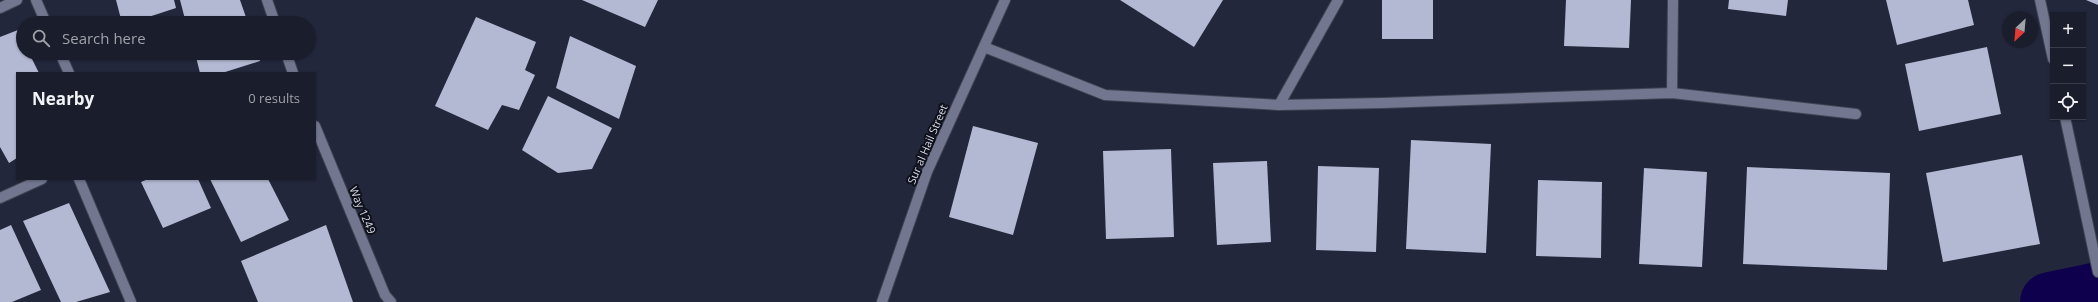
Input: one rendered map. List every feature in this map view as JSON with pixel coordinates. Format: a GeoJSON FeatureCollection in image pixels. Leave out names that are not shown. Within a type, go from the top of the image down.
{"type":"FeatureCollection","features":[{"type":"Feature","properties":{"kind":"street"},"geometry":{"type":"LineString","coordinates":[[0,8],[17,0]]}},
{"type":"Feature","properties":{"kind":"street"},"geometry":{"type":"LineString","coordinates":[[36,0],[43,16]]}},
{"type":"Feature","properties":{"kind":"street"},"geometry":{"type":"LineString","coordinates":[[267,0],[273,16]]}},
{"type":"Feature","properties":{"kind":"street","name":"Sur al Hail Street"},"geometry":{"type":"LineString","coordinates":[[882,302],[927,172],[1005,0]]}},
{"type":"Feature","properties":{"kind":"street"},"geometry":{"type":"LineString","coordinates":[[1279,105],[1338,0]]}},
{"type":"Feature","properties":{"kind":"street"},"geometry":{"type":"LineString","coordinates":[[1672,93],[1673,0]]}},
{"type":"Feature","properties":{"kind":"street"},"geometry":{"type":"LineString","coordinates":[[2040,0],[2051,48]]}},
{"type":"Feature","properties":{"kind":"street"},"geometry":{"type":"LineString","coordinates":[[984,47],[1105,95],[1279,105],[1672,93],[1856,114]]}},
{"type":"Feature","properties":{"kind":"street"},"geometry":{"type":"LineString","coordinates":[[63,60],[68,72]]}},
{"type":"Feature","properties":{"kind":"street"},"geometry":{"type":"LineString","coordinates":[[289,60],[294,72]]}},
{"type":"Feature","properties":{"kind":"street"},"geometry":{"type":"LineString","coordinates":[[2066,120],[2098,272]]}},
{"type":"Feature","properties":{"kind":"street","name":"Way 1249"},"geometry":{"type":"LineString","coordinates":[[316,128],[385,295],[390,302]]}},
{"type":"Feature","properties":{"kind":"street"},"geometry":{"type":"LineString","coordinates":[[0,198],[40,180]]}},
{"type":"Feature","properties":{"kind":"street"},"geometry":{"type":"LineString","coordinates":[[79,180],[131,302]]}},
{"type":"Feature","properties":{"kind":"building"},"geometry":{"type":"Polygon","coordinates":[[[116,0],[174,0],[176,8],[151,16],[120,16],[116,0]]]}},
{"type":"Feature","properties":{"kind":"building"},"geometry":{"type":"Polygon","coordinates":[[[180,0],[240,0],[246,16],[184,16],[180,0]]]}},
{"type":"Feature","properties":{"kind":"building"},"geometry":{"type":"Polygon","coordinates":[[[582,0],[658,0],[645,27],[582,0]]]}},
{"type":"Feature","properties":{"kind":"building"},"geometry":{"type":"Polygon","coordinates":[[[1120,0],[1223,0],[1194,47],[1120,0]]]}},
{"type":"Feature","properties":{"kind":"building"},"geometry":{"type":"Polygon","coordinates":[[[1382,0],[1433,0],[1433,39],[1382,39],[1382,0]]]}},
{"type":"Feature","properties":{"kind":"building"},"geometry":{"type":"Polygon","coordinates":[[[1566,0],[1631,0],[1629,48],[1564,46],[1566,0]]]}},
{"type":"Feature","properties":{"kind":"building"},"geometry":{"type":"Polygon","coordinates":[[[1729,0],[1788,0],[1786,16],[1728,9],[1729,0]]]}},
{"type":"Feature","properties":{"kind":"building"},"geometry":{"type":"Polygon","coordinates":[[[1886,0],[1968,0],[1974,25],[1897,45],[1886,0]]]}},
{"type":"Feature","properties":{"kind":"building"},"geometry":{"type":"Polygon","coordinates":[[[2086,0],[2098,0],[2098,5],[2086,0]]]}},
{"type":"Feature","properties":{"kind":"building"},"geometry":{"type":"Polygon","coordinates":[[[476,17],[536,42],[525,70],[535,75],[519,110],[502,105],[488,130],[435,106],[476,17]]]}},
{"type":"Feature","properties":{"kind":"building"},"geometry":{"type":"Polygon","coordinates":[[[16,31],[16,60],[32,60],[38,72],[16,72],[16,159],[9,163],[0,147],[0,37],[16,31]]]}},
{"type":"Feature","properties":{"kind":"building"},"geometry":{"type":"Polygon","coordinates":[[[570,36],[636,66],[619,119],[556,88],[570,36]]]}},
{"type":"Feature","properties":{"kind":"building"},"geometry":{"type":"Polygon","coordinates":[[[1987,47],[2001,114],[1919,131],[1905,64],[1987,47]]]}},
{"type":"Feature","properties":{"kind":"building"},"geometry":{"type":"Polygon","coordinates":[[[197,60],[260,61],[225,72],[200,72],[197,60]]]}},
{"type":"Feature","properties":{"kind":"building"},"geometry":{"type":"Polygon","coordinates":[[[548,96],[612,128],[592,169],[558,173],[522,150],[548,96]]]}},
{"type":"Feature","properties":{"kind":"building"},"geometry":{"type":"Polygon","coordinates":[[[973,126],[1038,143],[1013,235],[949,217],[973,126]]]}},
{"type":"Feature","properties":{"kind":"building"},"geometry":{"type":"Polygon","coordinates":[[[1411,140],[1491,144],[1486,253],[1406,249],[1411,140]]]}},
{"type":"Feature","properties":{"kind":"building"},"geometry":{"type":"Polygon","coordinates":[[[1171,149],[1174,237],[1106,239],[1103,151],[1171,149]]]}},
{"type":"Feature","properties":{"kind":"building"},"geometry":{"type":"Polygon","coordinates":[[[2022,155],[2040,244],[1943,262],[1926,173],[2022,155]]]}},
{"type":"Feature","properties":{"kind":"building"},"geometry":{"type":"Polygon","coordinates":[[[1267,161],[1271,242],[1217,245],[1213,163],[1267,161]]]}},
{"type":"Feature","properties":{"kind":"building"},"geometry":{"type":"Polygon","coordinates":[[[1318,166],[1379,168],[1376,252],[1316,250],[1318,166]]]}},
{"type":"Feature","properties":{"kind":"building"},"geometry":{"type":"Polygon","coordinates":[[[1747,167],[1890,173],[1887,270],[1743,264],[1747,167]]]}},
{"type":"Feature","properties":{"kind":"building"},"geometry":{"type":"Polygon","coordinates":[[[1644,168],[1707,172],[1702,267],[1639,264],[1644,168]]]}},
{"type":"Feature","properties":{"kind":"building"},"geometry":{"type":"Polygon","coordinates":[[[146,180],[198,180],[211,208],[163,228],[141,182],[146,180]]]}},
{"type":"Feature","properties":{"kind":"building"},"geometry":{"type":"Polygon","coordinates":[[[210,180],[269,180],[289,220],[241,242],[210,180]]]}},
{"type":"Feature","properties":{"kind":"building"},"geometry":{"type":"Polygon","coordinates":[[[1538,180],[1602,182],[1601,258],[1536,256],[1538,180]]]}},
{"type":"Feature","properties":{"kind":"building"},"geometry":{"type":"Polygon","coordinates":[[[69,203],[110,292],[76,302],[61,302],[23,221],[69,203]]]}},
{"type":"Feature","properties":{"kind":"building"},"geometry":{"type":"Polygon","coordinates":[[[11,225],[41,290],[12,302],[0,302],[0,230],[11,225]]]}},
{"type":"Feature","properties":{"kind":"building"},"geometry":{"type":"Polygon","coordinates":[[[326,225],[353,302],[258,302],[241,261],[326,225]]]}},
{"type":"Feature","properties":{"kind":"waterway"},"geometry":{"type":"LineString","coordinates":[[2050,302],[2098,292]]}}]}
